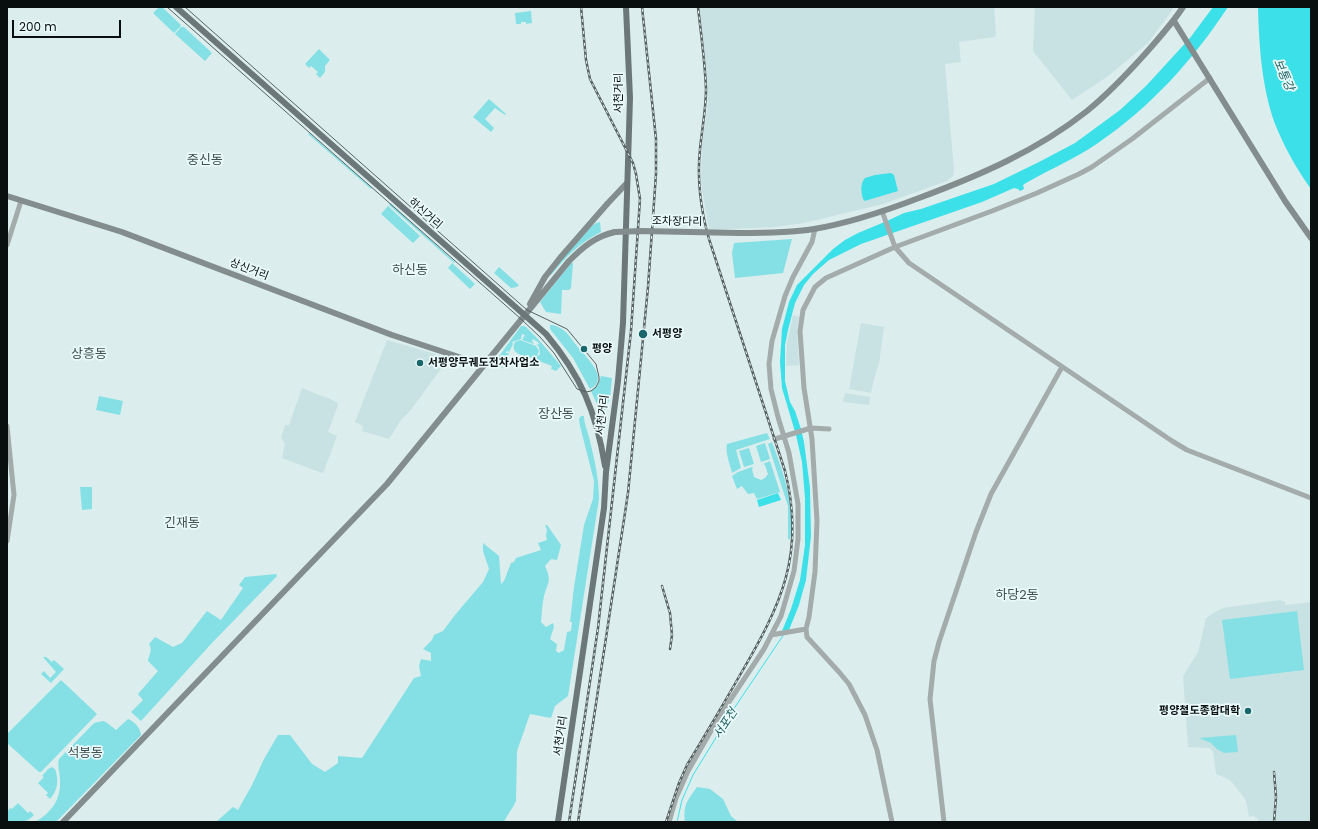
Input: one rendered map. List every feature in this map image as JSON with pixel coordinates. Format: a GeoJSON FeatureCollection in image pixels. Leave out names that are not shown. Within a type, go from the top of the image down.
{"type":"FeatureCollection","features":[{"type":"Feature","properties":{"kind":"main road","name":"하신거리"},"geometry":{"type":"LineString","coordinates":[[176,7],[546,334],[571,367],[584,392],[595,420],[606,472]]}},
{"type":"Feature","properties":{"kind":"main road","name":"서천거리"},"geometry":{"type":"LineString","coordinates":[[558,822],[604,508],[606,472],[618,381],[623,323],[626,184],[630,98],[626,7]]}},
{"type":"Feature","properties":{"kind":"main road","name":"조차장다리"},"geometry":{"type":"LineString","coordinates":[[525,315],[569,261],[596,239],[606,234],[615,232],[773,233],[815,229],[840,224],[882,212],[962,182],[1000,165],[1066,126],[1087,111],[1115,86],[1174,21],[1183,7]]}},
{"type":"Feature","properties":{"kind":"main road"},"geometry":{"type":"LineString","coordinates":[[1174,21],[1285,201],[1311,238]]}},
{"type":"Feature","properties":{"kind":"main road"},"geometry":{"type":"LineString","coordinates":[[63,822],[387,484],[525,315],[541,284],[560,258],[626,184]]}},
{"type":"Feature","properties":{"kind":"main road","name":"상신거리"},"geometry":{"type":"LineString","coordinates":[[7,196],[122,232],[392,335],[483,365]]}},
{"type":"Feature","properties":{"kind":"street"},"geometry":{"type":"LineString","coordinates":[[892,822],[877,750],[865,715],[849,684],[840,672],[807,638],[806,629],[809,617],[817,549],[817,521],[811,428],[804,388],[802,362],[800,331],[803,310],[815,287],[826,278],[895,247],[1006,206],[1092,167],[1132,138],[1209,76]]}},
{"type":"Feature","properties":{"kind":"street"},"geometry":{"type":"LineString","coordinates":[[7,245],[20,201]]}},
{"type":"Feature","properties":{"kind":"street"},"geometry":{"type":"LineString","coordinates":[[882,212],[890,237],[895,247],[909,263],[1180,446],[1311,498]]}},
{"type":"Feature","properties":{"kind":"street"},"geometry":{"type":"LineString","coordinates":[[669,822],[676,798],[688,771],[719,717],[764,649],[781,616],[789,592],[798,545],[798,504],[793,467],[771,389],[769,370],[772,341],[785,296],[793,277],[812,242],[815,229]]}},
{"type":"Feature","properties":{"kind":"street"},"geometry":{"type":"LineString","coordinates":[[944,822],[930,709],[932,676],[936,655],[976,532],[991,494],[1062,367]]}},
{"type":"Feature","properties":{"kind":"street"},"geometry":{"type":"LineString","coordinates":[[7,426],[10,476],[14,502],[7,541]]}},
{"type":"Feature","properties":{"kind":"street"},"geometry":{"type":"LineString","coordinates":[[775,439],[811,428],[829,429]]}},
{"type":"Feature","properties":{"kind":"street"},"geometry":{"type":"LineString","coordinates":[[771,635],[806,629]]}},
{"type":"Feature","properties":{"kind":"shaded area"},"geometry":{"type":"Polygon","coordinates":[[[159,7],[162,7],[180,24],[181,26],[174,33],[153,13],[159,7]]]}},
{"type":"Feature","properties":{"kind":"shaded area"},"geometry":{"type":"Polygon","coordinates":[[[698,7],[994,7],[995,37],[959,42],[961,62],[945,64],[954,171],[953,176],[947,181],[883,204],[804,223],[776,227],[709,230],[701,183],[702,145],[708,103],[698,7]]]}},
{"type":"Feature","properties":{"kind":"shaded area"},"geometry":{"type":"Polygon","coordinates":[[[1035,7],[1174,7],[1148,43],[1107,77],[1072,100],[1033,51],[1035,7]]]}},
{"type":"Feature","properties":{"kind":"shaded area"},"geometry":{"type":"Polygon","coordinates":[[[531,11],[532,23],[526,24],[526,22],[521,22],[521,24],[516,24],[515,13],[531,11]]]}},
{"type":"Feature","properties":{"kind":"shaded area"},"geometry":{"type":"Polygon","coordinates":[[[181,27],[184,27],[212,53],[205,61],[175,34],[181,27]]]}},
{"type":"Feature","properties":{"kind":"shaded area"},"geometry":{"type":"Polygon","coordinates":[[[319,49],[330,60],[325,66],[325,72],[320,78],[316,74],[318,72],[311,66],[309,68],[305,64],[319,49]]]}},
{"type":"Feature","properties":{"kind":"shaded area"},"geometry":{"type":"Polygon","coordinates":[[[489,99],[506,114],[505,115],[495,108],[485,119],[494,128],[491,132],[473,117],[489,99]]]}},
{"type":"Feature","properties":{"kind":"shaded area"},"geometry":{"type":"Polygon","coordinates":[[[309,133],[372,188],[371,189],[308,134],[309,133]]]}},
{"type":"Feature","properties":{"kind":"shaded area"},"geometry":{"type":"Polygon","coordinates":[[[390,203],[455,262],[454,263],[389,205],[390,203]]]}},
{"type":"Feature","properties":{"kind":"shaded area"},"geometry":{"type":"Polygon","coordinates":[[[388,206],[420,236],[413,243],[381,214],[388,206]]]}},
{"type":"Feature","properties":{"kind":"shaded area"},"geometry":{"type":"Polygon","coordinates":[[[600,222],[601,232],[586,240],[574,250],[551,275],[549,273],[592,226],[600,222]]]}},
{"type":"Feature","properties":{"kind":"shaded area"},"geometry":{"type":"Polygon","coordinates":[[[792,239],[783,273],[735,278],[732,253],[734,243],[792,239]]]}},
{"type":"Feature","properties":{"kind":"shaded area"},"geometry":{"type":"Polygon","coordinates":[[[572,262],[571,288],[569,290],[562,290],[561,314],[546,312],[540,302],[572,262]]]}},
{"type":"Feature","properties":{"kind":"shaded area"},"geometry":{"type":"Polygon","coordinates":[[[452,263],[475,284],[470,289],[448,268],[452,263]]]}},
{"type":"Feature","properties":{"kind":"shaded area"},"geometry":{"type":"Polygon","coordinates":[[[499,267],[519,285],[517,287],[511,288],[494,273],[499,267]]]}},
{"type":"Feature","properties":{"kind":"shaded area"},"geometry":{"type":"Polygon","coordinates":[[[793,315],[799,317],[797,328],[799,365],[786,366],[787,343],[793,315]]]}},
{"type":"Feature","properties":{"kind":"shaded area"},"geometry":{"type":"Polygon","coordinates":[[[861,323],[884,327],[879,364],[871,393],[849,389],[861,323]]]}},
{"type":"Feature","properties":{"kind":"shaded area"},"geometry":{"type":"Polygon","coordinates":[[[550,325],[558,327],[566,332],[590,361],[597,374],[598,379],[596,385],[590,389],[573,358],[550,329],[550,325]]]}},
{"type":"Feature","properties":{"kind":"shaded area"},"geometry":{"type":"Polygon","coordinates":[[[521,326],[525,326],[539,340],[561,366],[556,371],[551,369],[552,366],[534,359],[540,354],[539,347],[536,344],[538,345],[539,343],[533,339],[532,341],[534,344],[522,340],[525,335],[522,334],[521,339],[512,342],[513,344],[509,352],[506,352],[509,353],[507,358],[502,357],[499,365],[504,368],[497,366],[497,359],[521,326]]]}},
{"type":"Feature","properties":{"kind":"shaded area"},"geometry":{"type":"Polygon","coordinates":[[[387,340],[449,358],[410,411],[401,420],[389,439],[362,431],[363,426],[355,422],[387,340]]]}},
{"type":"Feature","properties":{"kind":"shaded area"},"geometry":{"type":"Polygon","coordinates":[[[520,340],[536,346],[539,351],[537,356],[532,358],[518,354],[514,349],[514,346],[515,342],[520,340]]]}},
{"type":"Feature","properties":{"kind":"shaded area"},"geometry":{"type":"Polygon","coordinates":[[[601,376],[612,378],[610,398],[604,412],[601,413],[591,391],[598,385],[601,376]]]}},
{"type":"Feature","properties":{"kind":"shaded area"},"geometry":{"type":"Polygon","coordinates":[[[302,388],[337,402],[338,405],[328,432],[337,436],[322,473],[282,458],[285,443],[281,438],[285,425],[289,425],[302,388]]]}},
{"type":"Feature","properties":{"kind":"shaded area"},"geometry":{"type":"Polygon","coordinates":[[[845,393],[870,397],[869,405],[843,402],[845,393]]]}},
{"type":"Feature","properties":{"kind":"shaded area"},"geometry":{"type":"Polygon","coordinates":[[[99,396],[123,401],[120,415],[96,410],[99,396]]]}},
{"type":"Feature","properties":{"kind":"shaded area"},"geometry":{"type":"Polygon","coordinates":[[[581,416],[584,416],[594,460],[599,499],[568,696],[555,706],[551,718],[530,714],[517,751],[516,801],[504,822],[216,822],[233,807],[238,810],[278,735],[290,735],[312,764],[325,772],[338,763],[338,756],[362,758],[414,678],[421,676],[419,666],[421,659],[431,661],[431,653],[423,649],[432,640],[434,635],[443,631],[483,582],[489,569],[483,551],[483,543],[499,556],[501,584],[504,581],[511,563],[514,562],[516,558],[541,550],[538,543],[547,540],[547,530],[545,525],[547,525],[561,545],[557,560],[551,559],[545,566],[549,581],[543,599],[541,622],[546,627],[553,623],[554,627],[550,639],[557,644],[556,651],[559,653],[564,650],[567,632],[571,631],[572,622],[570,622],[574,587],[584,525],[593,499],[594,481],[580,426],[579,419],[581,416]]]}},
{"type":"Feature","properties":{"kind":"shaded area"},"geometry":{"type":"Polygon","coordinates":[[[767,433],[770,439],[736,450],[741,468],[732,473],[727,455],[727,444],[767,433]]]}},
{"type":"Feature","properties":{"kind":"shaded area"},"geometry":{"type":"Polygon","coordinates":[[[772,442],[784,477],[790,502],[790,539],[788,539],[788,506],[768,444],[772,442]]]}},
{"type":"Feature","properties":{"kind":"shaded area"},"geometry":{"type":"Polygon","coordinates":[[[765,443],[770,459],[761,462],[756,446],[765,443]]]}},
{"type":"Feature","properties":{"kind":"shaded area"},"geometry":{"type":"Polygon","coordinates":[[[749,448],[754,464],[744,467],[739,451],[749,448]]]}},
{"type":"Feature","properties":{"kind":"shaded area"},"geometry":{"type":"Polygon","coordinates":[[[770,461],[780,492],[757,499],[754,493],[748,494],[742,486],[737,489],[732,476],[752,467],[754,477],[761,480],[768,474],[765,465],[763,464],[770,461]]]}},
{"type":"Feature","properties":{"kind":"shaded area"},"geometry":{"type":"Polygon","coordinates":[[[80,487],[92,487],[92,509],[82,510],[80,487]]]}},
{"type":"Feature","properties":{"kind":"shaded area"},"geometry":{"type":"Polygon","coordinates":[[[276,574],[277,576],[211,644],[141,721],[131,712],[143,700],[138,694],[158,671],[148,661],[151,650],[149,644],[155,637],[173,647],[182,643],[207,611],[221,620],[243,588],[239,585],[245,577],[276,574]]]}},
{"type":"Feature","properties":{"kind":"shaded area","name":"평양철도종합대학"},"geometry":{"type":"Polygon","coordinates":[[[1280,600],[1285,602],[1285,605],[1311,602],[1311,822],[1259,822],[1257,818],[1253,816],[1249,817],[1246,801],[1243,796],[1230,780],[1216,774],[1213,751],[1209,748],[1188,747],[1183,676],[1198,652],[1206,618],[1223,608],[1280,600]]]}},
{"type":"Feature","properties":{"kind":"shaded area"},"geometry":{"type":"Polygon","coordinates":[[[1297,611],[1304,670],[1230,679],[1222,620],[1297,611]]]}},
{"type":"Feature","properties":{"kind":"shaded area"},"geometry":{"type":"Polygon","coordinates":[[[43,657],[46,657],[52,662],[54,660],[64,669],[51,683],[41,674],[44,671],[50,678],[56,672],[43,657]]]}},
{"type":"Feature","properties":{"kind":"shaded area"},"geometry":{"type":"Polygon","coordinates":[[[61,680],[97,714],[41,772],[39,772],[7,743],[7,734],[61,680]]]}},
{"type":"Feature","properties":{"kind":"shaded area"},"geometry":{"type":"Polygon","coordinates":[[[128,719],[137,726],[141,735],[56,822],[35,822],[50,810],[57,800],[60,788],[59,759],[94,723],[103,721],[116,730],[128,719]]]}},
{"type":"Feature","properties":{"kind":"shaded area"},"geometry":{"type":"Polygon","coordinates":[[[1236,735],[1238,752],[1224,753],[1211,743],[1199,738],[1236,735]]]}},
{"type":"Feature","properties":{"kind":"shaded area"},"geometry":{"type":"Polygon","coordinates":[[[52,767],[55,769],[57,781],[55,792],[50,799],[46,795],[48,793],[38,783],[44,777],[42,776],[48,769],[52,767]]]}},
{"type":"Feature","properties":{"kind":"shaded area"},"geometry":{"type":"Polygon","coordinates":[[[697,787],[710,789],[723,799],[731,816],[738,822],[685,822],[686,803],[697,787]]]}},
{"type":"Feature","properties":{"kind":"shaded area"},"geometry":{"type":"Polygon","coordinates":[[[18,803],[28,813],[30,811],[34,815],[25,821],[7,822],[7,812],[18,803]]]}},
{"type":"Feature","properties":{"kind":"water"},"geometry":{"type":"Polygon","coordinates":[[[1213,7],[1228,7],[1215,27],[1185,64],[1136,114],[1098,143],[1026,183],[1023,185],[1024,189],[1020,191],[1014,188],[982,202],[861,244],[829,260],[813,274],[804,285],[795,303],[785,345],[785,381],[790,402],[795,411],[804,442],[810,488],[811,536],[806,580],[799,605],[789,630],[782,631],[800,580],[805,545],[805,498],[802,462],[796,435],[782,388],[780,362],[782,329],[789,302],[797,285],[833,249],[858,233],[904,213],[921,209],[994,184],[1075,143],[1120,110],[1146,86],[1190,38],[1213,7]]]}},
{"type":"Feature","properties":{"kind":"water","name":"보통강"},"geometry":{"type":"Polygon","coordinates":[[[1258,7],[1311,7],[1311,189],[1289,154],[1278,131],[1268,102],[1262,70],[1258,7]]]}},
{"type":"Feature","properties":{"kind":"water"},"geometry":{"type":"Polygon","coordinates":[[[891,173],[894,175],[898,191],[865,201],[863,199],[861,188],[865,178],[891,173]]]}},
{"type":"Feature","properties":{"kind":"water"},"geometry":{"type":"Polygon","coordinates":[[[778,493],[781,500],[759,507],[757,500],[778,493]]]}},
{"type":"Feature","properties":{"kind":"waterway","name":"서포천"},"geometry":{"type":"LineString","coordinates":[[677,822],[682,800],[693,775],[733,710],[784,634]]}},
{"type":"Feature","properties":{"kind":"tram line"},"geometry":{"type":"LineString","coordinates":[[167,7],[521,319],[554,353],[577,389],[586,392],[591,391],[596,387],[599,381],[596,364],[567,329],[527,310],[185,7]]}},
{"type":"Feature","properties":{"kind":"railway"},"geometry":{"type":"LineString","coordinates":[[569,822],[598,628],[631,331],[640,199],[633,163],[590,79],[586,60],[581,7]]}},
{"type":"Feature","properties":{"kind":"railway"},"geometry":{"type":"LineString","coordinates":[[578,822],[628,493],[648,287],[656,174],[656,139],[642,7]]}},
{"type":"Feature","properties":{"kind":"railway"},"geometry":{"type":"LineString","coordinates":[[666,822],[679,783],[687,765],[755,650],[778,602],[786,578],[791,554],[793,528],[791,501],[785,471],[709,239],[704,217],[699,183],[699,160],[705,112],[706,89],[698,7]]}},
{"type":"Feature","properties":{"kind":"railway"},"geometry":{"type":"LineString","coordinates":[[662,586],[670,613],[672,635],[670,649]]}},
{"type":"Feature","properties":{"kind":"railway"},"geometry":{"type":"LineString","coordinates":[[1274,772],[1276,797],[1274,822]]}},
{"type":"Feature","properties":{"kind":"place","name":"서평양"},"geometry":{"type":"Point","coordinates":[643,334]}},
{"type":"Feature","properties":{"kind":"place","name":"평양"},"geometry":{"type":"Point","coordinates":[584,349]}},
{"type":"Feature","properties":{"kind":"place","name":"서평양무궤도전차사업소"},"geometry":{"type":"Point","coordinates":[420,363]}},
{"type":"Feature","properties":{"kind":"place","name":"평양철도종합대학"},"geometry":{"type":"Point","coordinates":[1248,711]}},
{"type":"Feature","properties":{"kind":"district","name":"중신동"},"geometry":{"type":"Point","coordinates":[205,161]}},
{"type":"Feature","properties":{"kind":"district","name":"하신동"},"geometry":{"type":"Point","coordinates":[410,271]}},
{"type":"Feature","properties":{"kind":"district","name":"상흥동"},"geometry":{"type":"Point","coordinates":[89,355]}},
{"type":"Feature","properties":{"kind":"district","name":"장산동"},"geometry":{"type":"Point","coordinates":[556,415]}},
{"type":"Feature","properties":{"kind":"district","name":"긴재동"},"geometry":{"type":"Point","coordinates":[182,524]}},
{"type":"Feature","properties":{"kind":"district","name":"하당2동"},"geometry":{"type":"Point","coordinates":[1017,596]}},
{"type":"Feature","properties":{"kind":"district","name":"석봉동"},"geometry":{"type":"Point","coordinates":[85,754]}}]}
